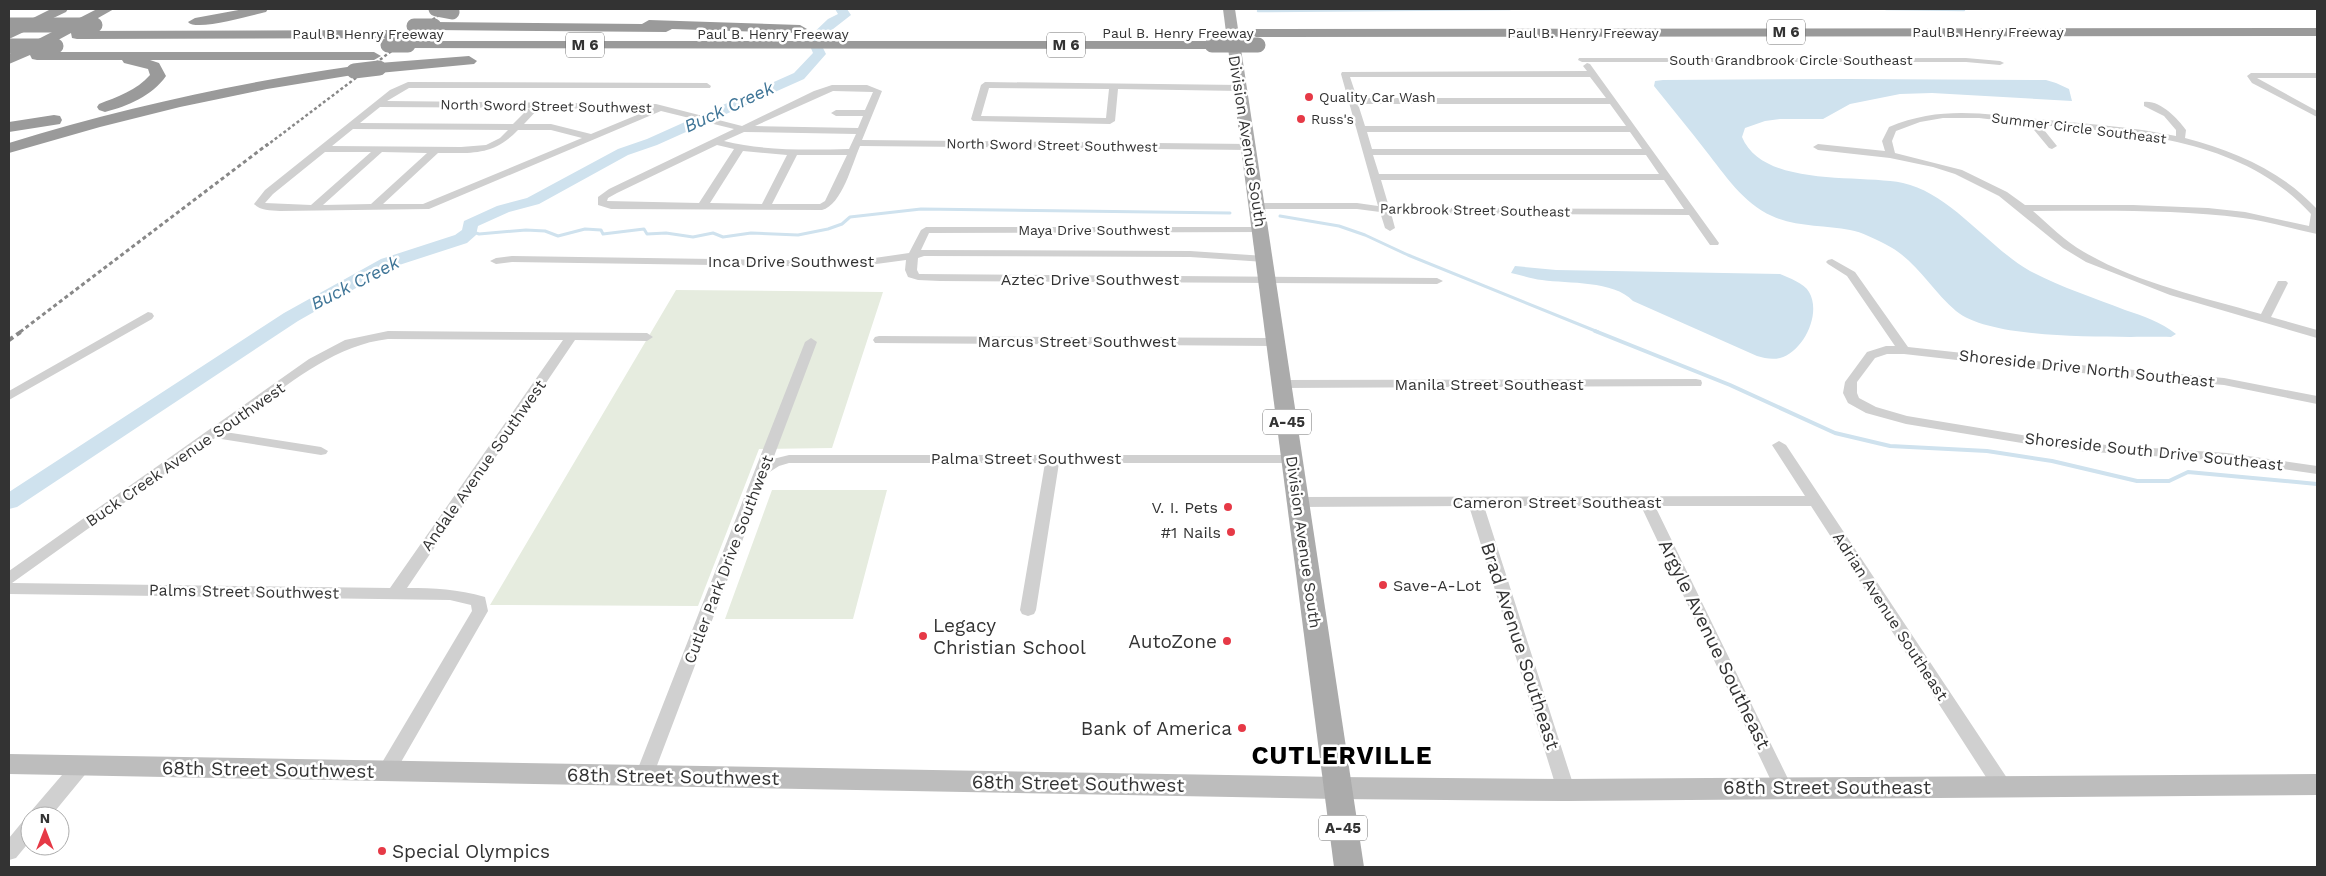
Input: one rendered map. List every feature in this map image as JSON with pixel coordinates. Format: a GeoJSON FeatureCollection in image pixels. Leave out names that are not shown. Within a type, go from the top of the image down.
{"type":"FeatureCollection","features":[{"type":"Feature","properties":{"kind":"highway"},"geometry":{"type":"LineString","coordinates":[[9,45],[61,9]]}},
{"type":"Feature","properties":{"kind":"highway"},"geometry":{"type":"LineString","coordinates":[[86,18],[107,9]]}},
{"type":"Feature","properties":{"kind":"highway"},"geometry":{"type":"LineString","coordinates":[[9,45],[111,9]]}},
{"type":"Feature","properties":{"kind":"highway"},"geometry":{"type":"LineString","coordinates":[[9,25],[86,18],[188,22],[228,17],[261,9]]}},
{"type":"Feature","properties":{"kind":"highway"},"geometry":{"type":"LineString","coordinates":[[435,9],[452,12],[767,38]]}},
{"type":"Feature","properties":{"kind":"highway"},"geometry":{"type":"LineString","coordinates":[[9,20],[28,10]]}},
{"type":"Feature","properties":{"kind":"highway"},"geometry":{"type":"LineString","coordinates":[[86,18],[416,33],[923,39]]}},
{"type":"Feature","properties":{"kind":"highway"},"geometry":{"type":"LineString","coordinates":[[37,56],[377,62],[730,52],[767,38],[805,29]]}},
{"type":"Feature","properties":{"kind":"highway","name":"Paul B. Henry Freeway"},"geometry":{"type":"LineString","coordinates":[[1257,39],[2317,32]]}},
{"type":"Feature","properties":{"kind":"highway","name":"Paul B. Henry Freeway"},"geometry":{"type":"LineString","coordinates":[[9,45],[392,50],[416,33]]}},
{"type":"Feature","properties":{"kind":"highway","name":"Paul B. Henry Freeway"},"geometry":{"type":"LineString","coordinates":[[9,45],[77,35],[416,33],[923,39],[1098,45],[1212,39],[2317,44]]}},
{"type":"Feature","properties":{"kind":"highway","name":"Paul B. Henry Freeway"},"geometry":{"type":"LineString","coordinates":[[923,39],[1128,33],[1212,39]]}},
{"type":"Feature","properties":{"kind":"highway"},"geometry":{"type":"LineString","coordinates":[[9,45],[37,56],[134,60],[154,66],[157,69],[158,76],[150,86],[100,109],[49,121],[9,127]]}},
{"type":"Feature","properties":{"kind":"highway"},"geometry":{"type":"LineString","coordinates":[[9,146],[87,122],[159,106],[252,87],[354,71],[377,62],[392,50],[730,52]]}},
{"type":"Feature","properties":{"kind":"main road","name":"Division Avenue South"},"geometry":{"type":"LineString","coordinates":[[1229,9],[1262,230],[1349,867]]}},
{"type":"Feature","properties":{"kind":"main road","name":"68th Street Southwest"},"geometry":{"type":"LineString","coordinates":[[9,764],[1337,788]]}},
{"type":"Feature","properties":{"kind":"main road","name":"68th Street Southeast"},"geometry":{"type":"LineString","coordinates":[[1337,788],[1566,790],[1783,787],[2317,785]]}},
{"type":"Feature","properties":{"kind":"street","name":"South Grandbrook Circle Southeast"},"geometry":{"type":"LineString","coordinates":[[1592,74],[1582,60],[1966,60],[2000,63]]}},
{"type":"Feature","properties":{"kind":"street"},"geometry":{"type":"LineString","coordinates":[[1390,228],[1346,74],[1592,74],[1714,243]]}},
{"type":"Feature","properties":{"kind":"street"},"geometry":{"type":"LineString","coordinates":[[2317,75],[2251,76],[2255,81],[2317,114]]}},
{"type":"Feature","properties":{"kind":"street"},"geometry":{"type":"LineString","coordinates":[[485,105],[506,84]]}},
{"type":"Feature","properties":{"kind":"street"},"geometry":{"type":"LineString","coordinates":[[664,99],[506,84],[408,85],[394,92],[379,104],[265,196],[260,204],[265,207],[411,209],[436,204],[591,137],[664,99],[707,86]]}},
{"type":"Feature","properties":{"kind":"street"},"geometry":{"type":"LineString","coordinates":[[1114,86],[1110,121],[976,119],[985,85],[1114,86],[1240,88]]}},
{"type":"Feature","properties":{"kind":"street"},"geometry":{"type":"LineString","coordinates":[[832,88],[875,89],[878,91],[868,113],[836,192],[829,203],[822,207],[611,206],[602,203],[603,198],[613,191],[817,93],[832,88]]}},
{"type":"Feature","properties":{"kind":"street","name":"North Sword Street Southwest"},"geometry":{"type":"LineString","coordinates":[[379,104],[536,106],[664,99],[699,117],[744,129],[856,141],[1249,144]]}},
{"type":"Feature","properties":{"kind":"street"},"geometry":{"type":"LineString","coordinates":[[1354,102],[1612,102]]}},
{"type":"Feature","properties":{"kind":"street"},"geometry":{"type":"LineString","coordinates":[[2147,104],[2167,114],[2181,130],[2180,140]]}},
{"type":"Feature","properties":{"kind":"street"},"geometry":{"type":"LineString","coordinates":[[324,149],[435,150],[488,148],[497,145],[536,106]]}},
{"type":"Feature","properties":{"kind":"street"},"geometry":{"type":"LineString","coordinates":[[836,113],[868,113]]}},
{"type":"Feature","properties":{"kind":"street","name":"Summer Circle Southeast"},"geometry":{"type":"LineString","coordinates":[[1890,153],[1887,141],[1892,130],[1910,121],[1943,115],[2126,130],[2180,140],[2225,153],[2258,168],[2302,197],[2316,214],[2315,230]]}},
{"type":"Feature","properties":{"kind":"street"},"geometry":{"type":"LineString","coordinates":[[2032,121],[2052,146]]}},
{"type":"Feature","properties":{"kind":"street"},"geometry":{"type":"LineString","coordinates":[[352,126],[559,128],[591,137]]}},
{"type":"Feature","properties":{"kind":"street"},"geometry":{"type":"LineString","coordinates":[[1362,129],[1632,129]]}},
{"type":"Feature","properties":{"kind":"street"},"geometry":{"type":"LineString","coordinates":[[717,142],[739,148],[793,153],[856,141]]}},
{"type":"Feature","properties":{"kind":"street"},"geometry":{"type":"LineString","coordinates":[[1818,147],[1890,153],[1930,163],[1969,176],[2004,195],[2061,242],[2090,260],[2142,281],[2317,334]]}},
{"type":"Feature","properties":{"kind":"street"},"geometry":{"type":"LineString","coordinates":[[702,207],[739,148]]}},
{"type":"Feature","properties":{"kind":"street"},"geometry":{"type":"LineString","coordinates":[[313,208],[380,149]]}},
{"type":"Feature","properties":{"kind":"street"},"geometry":{"type":"LineString","coordinates":[[372,208],[435,150]]}},
{"type":"Feature","properties":{"kind":"street"},"geometry":{"type":"LineString","coordinates":[[1368,152],[1649,152]]}},
{"type":"Feature","properties":{"kind":"street"},"geometry":{"type":"LineString","coordinates":[[765,208],[793,153]]}},
{"type":"Feature","properties":{"kind":"street"},"geometry":{"type":"LineString","coordinates":[[1376,177],[1667,177]]}},
{"type":"Feature","properties":{"kind":"street","name":"Parkbrook Street Southeast"},"geometry":{"type":"LineString","coordinates":[[1258,203],[1692,212]]}},
{"type":"Feature","properties":{"kind":"street"},"geometry":{"type":"LineString","coordinates":[[2022,208],[2218,212],[2262,218],[2315,230]]}},
{"type":"Feature","properties":{"kind":"street","name":"Maya Drive Southwest"},"geometry":{"type":"LineString","coordinates":[[915,254],[926,230],[1262,230]]}},
{"type":"Feature","properties":{"kind":"street","name":"Inca Drive Southwest"},"geometry":{"type":"LineString","coordinates":[[496,260],[854,264],[915,254],[1190,254],[1265,259]]}},
{"type":"Feature","properties":{"kind":"street","name":"Aztec Drive Southwest"},"geometry":{"type":"LineString","coordinates":[[915,254],[910,270],[912,275],[918,277],[1437,282]]}},
{"type":"Feature","properties":{"kind":"street"},"geometry":{"type":"LineString","coordinates":[[1832,262],[1851,274],[1904,350]]}},
{"type":"Feature","properties":{"kind":"street"},"geometry":{"type":"LineString","coordinates":[[2264,317],[2282,283]]}},
{"type":"Feature","properties":{"kind":"street"},"geometry":{"type":"LineString","coordinates":[[9,396],[148,316]]}},
{"type":"Feature","properties":{"kind":"street","name":"Buck Creek Avenue Southwest"},"geometry":{"type":"LineString","coordinates":[[9,579],[329,351],[343,343],[364,337],[388,334],[571,337]]}},
{"type":"Feature","properties":{"kind":"street"},"geometry":{"type":"LineString","coordinates":[[571,337],[647,337]]}},
{"type":"Feature","properties":{"kind":"street","name":"Andale Avenue Southwest"},"geometry":{"type":"LineString","coordinates":[[395,593],[571,337]]}},
{"type":"Feature","properties":{"kind":"street","name":"Marcus Street Southwest"},"geometry":{"type":"LineString","coordinates":[[879,340],[1276,342]]}},
{"type":"Feature","properties":{"kind":"street","name":"Cutler Park Drive Southwest"},"geometry":{"type":"LineString","coordinates":[[644,776],[811,342]]}},
{"type":"Feature","properties":{"kind":"street","name":"Shoreside Drive North Southeast"},"geometry":{"type":"LineString","coordinates":[[1862,366],[1872,355],[1880,351],[1904,350],[2066,368],[2180,375],[2232,382],[2317,400]]}},
{"type":"Feature","properties":{"kind":"street","name":"Shoreside South Drive Southeast"},"geometry":{"type":"LineString","coordinates":[[1862,366],[1851,382],[1850,393],[1853,400],[1871,410],[1906,420],[2078,447],[2227,457],[2317,470]]}},
{"type":"Feature","properties":{"kind":"street","name":"Manila Street Southeast"},"geometry":{"type":"LineString","coordinates":[[1282,384],[1696,383]]}},
{"type":"Feature","properties":{"kind":"street"},"geometry":{"type":"LineString","coordinates":[[214,434],[320,451]]}},
{"type":"Feature","properties":{"kind":"street","name":"Adrian Avenue Southeast"},"geometry":{"type":"LineString","coordinates":[[1779,445],[2002,786]]}},
{"type":"Feature","properties":{"kind":"street"},"geometry":{"type":"LineString","coordinates":[[1028,610],[1053,458]]}},
{"type":"Feature","properties":{"kind":"street","name":"Palma Street Southwest"},"geometry":{"type":"LineString","coordinates":[[763,470],[774,463],[789,459],[1292,459]]}},
{"type":"Feature","properties":{"kind":"street","name":"Cameron Street Southeast"},"geometry":{"type":"LineString","coordinates":[[1298,502],[1816,502]]}},
{"type":"Feature","properties":{"kind":"street","name":"Brad Avenue Southeast"},"geometry":{"type":"LineString","coordinates":[[1475,502],[1566,790]]}},
{"type":"Feature","properties":{"kind":"street","name":"Argyle Avenue Southeast"},"geometry":{"type":"LineString","coordinates":[[1646,502],[1783,787]]}},
{"type":"Feature","properties":{"kind":"street","name":"Palms Street Southwest"},"geometry":{"type":"LineString","coordinates":[[9,589],[450,594],[479,601],[480,611],[386,771]]}},
{"type":"Feature","properties":{"kind":"street"},"geometry":{"type":"LineString","coordinates":[[47,806],[81,766]]}},
{"type":"Feature","properties":{"kind":"street"},"geometry":{"type":"LineString","coordinates":[[9,852],[20,839]]}},
{"type":"Feature","properties":{"kind":"shaded area"},"geometry":{"type":"Polygon","coordinates":[[[676,290],[883,292],[832,448],[759,449],[698,606],[490,605],[676,290]]]}},
{"type":"Feature","properties":{"kind":"shaded area"},"geometry":{"type":"Polygon","coordinates":[[[772,490],[887,490],[853,619],[725,619],[772,490]]]}},
{"type":"Feature","properties":{"kind":"water"},"geometry":{"type":"Polygon","coordinates":[[[1663,80],[2046,80],[2069,89],[2072,101],[1932,93],[1900,94],[1850,104],[1823,119],[1765,121],[1745,128],[1742,137],[1753,153],[1770,164],[1791,172],[1814,176],[1903,183],[1920,189],[1953,209],[1999,249],[2030,271],[2065,287],[2152,320],[2176,334],[2171,337],[2059,335],[2028,333],[1974,321],[1956,311],[1906,258],[1885,244],[1855,231],[1781,220],[1752,204],[1728,179],[1654,86],[1655,81],[1663,80]]]}},
{"type":"Feature","properties":{"kind":"water"},"geometry":{"type":"Polygon","coordinates":[[[1515,266],[1556,270],[1780,274],[1800,283],[1807,289],[1812,301],[1812,321],[1803,340],[1796,348],[1780,358],[1765,358],[1633,301],[1614,289],[1590,284],[1538,279],[1511,273],[1515,266]]]}},
{"type":"Feature","properties":{"kind":"waterway","name":"Buck Creek"},"geometry":{"type":"LineString","coordinates":[[9,502],[291,317],[387,263],[461,239],[470,231],[470,224],[503,209],[533,201],[623,152],[652,142],[799,76],[820,54],[813,39],[832,22],[845,15],[841,9]]}},
{"type":"Feature","properties":{"kind":"waterway"},"geometry":{"type":"LineString","coordinates":[[1258,11],[1510,9]]}},
{"type":"Feature","properties":{"kind":"waterway"},"geometry":{"type":"LineString","coordinates":[[1886,9],[1964,10],[1962,9]]}},
{"type":"Feature","properties":{"kind":"waterway"},"geometry":{"type":"LineString","coordinates":[[470,231],[479,234],[526,230],[545,231],[558,236],[585,229],[601,230],[603,234],[644,229],[647,234],[666,233],[693,237],[713,233],[723,237],[751,233],[798,235],[828,229],[842,224],[850,217],[921,209],[1230,213]]}},
{"type":"Feature","properties":{"kind":"waterway"},"geometry":{"type":"LineString","coordinates":[[1280,216],[1339,226],[1365,235],[1408,255],[1598,332]]}},
{"type":"Feature","properties":{"kind":"waterway"},"geometry":{"type":"LineString","coordinates":[[1595,331],[1730,385],[1835,433],[1890,446],[1987,451],[2052,461],[2137,481],[2169,481],[2188,472],[2317,484]]}},
{"type":"Feature","properties":{"kind":"railway"},"geometry":{"type":"LineString","coordinates":[[266,146],[447,9]]}},
{"type":"Feature","properties":{"kind":"railway"},"geometry":{"type":"LineString","coordinates":[[20,332],[268,144]]}},
{"type":"Feature","properties":{"kind":"railway"},"geometry":{"type":"LineString","coordinates":[[9,340],[22,331]]}},
{"type":"Feature","properties":{"kind":"place","name":"Quality Car Wash"},"geometry":{"type":"Point","coordinates":[1309,97]}},
{"type":"Feature","properties":{"kind":"place","name":"Russ's"},"geometry":{"type":"Point","coordinates":[1301,119]}},
{"type":"Feature","properties":{"kind":"place","name":"V. I. Pets"},"geometry":{"type":"Point","coordinates":[1228,507]}},
{"type":"Feature","properties":{"kind":"place","name":"#1 Nails"},"geometry":{"type":"Point","coordinates":[1231,532]}},
{"type":"Feature","properties":{"kind":"place","name":"Save-A-Lot"},"geometry":{"type":"Point","coordinates":[1383,585]}},
{"type":"Feature","properties":{"kind":"place","name":"Legacy Christian School"},"geometry":{"type":"Point","coordinates":[923,636]}},
{"type":"Feature","properties":{"kind":"place","name":"AutoZone"},"geometry":{"type":"Point","coordinates":[1227,641]}},
{"type":"Feature","properties":{"kind":"place","name":"Bank of America"},"geometry":{"type":"Point","coordinates":[1242,728]}},
{"type":"Feature","properties":{"kind":"place","name":"Special Olympics"},"geometry":{"type":"Point","coordinates":[382,851]}},
{"type":"Feature","properties":{"kind":"district","name":"CUTLERVILLE"},"geometry":{"type":"Point","coordinates":[1342,755]}}]}
